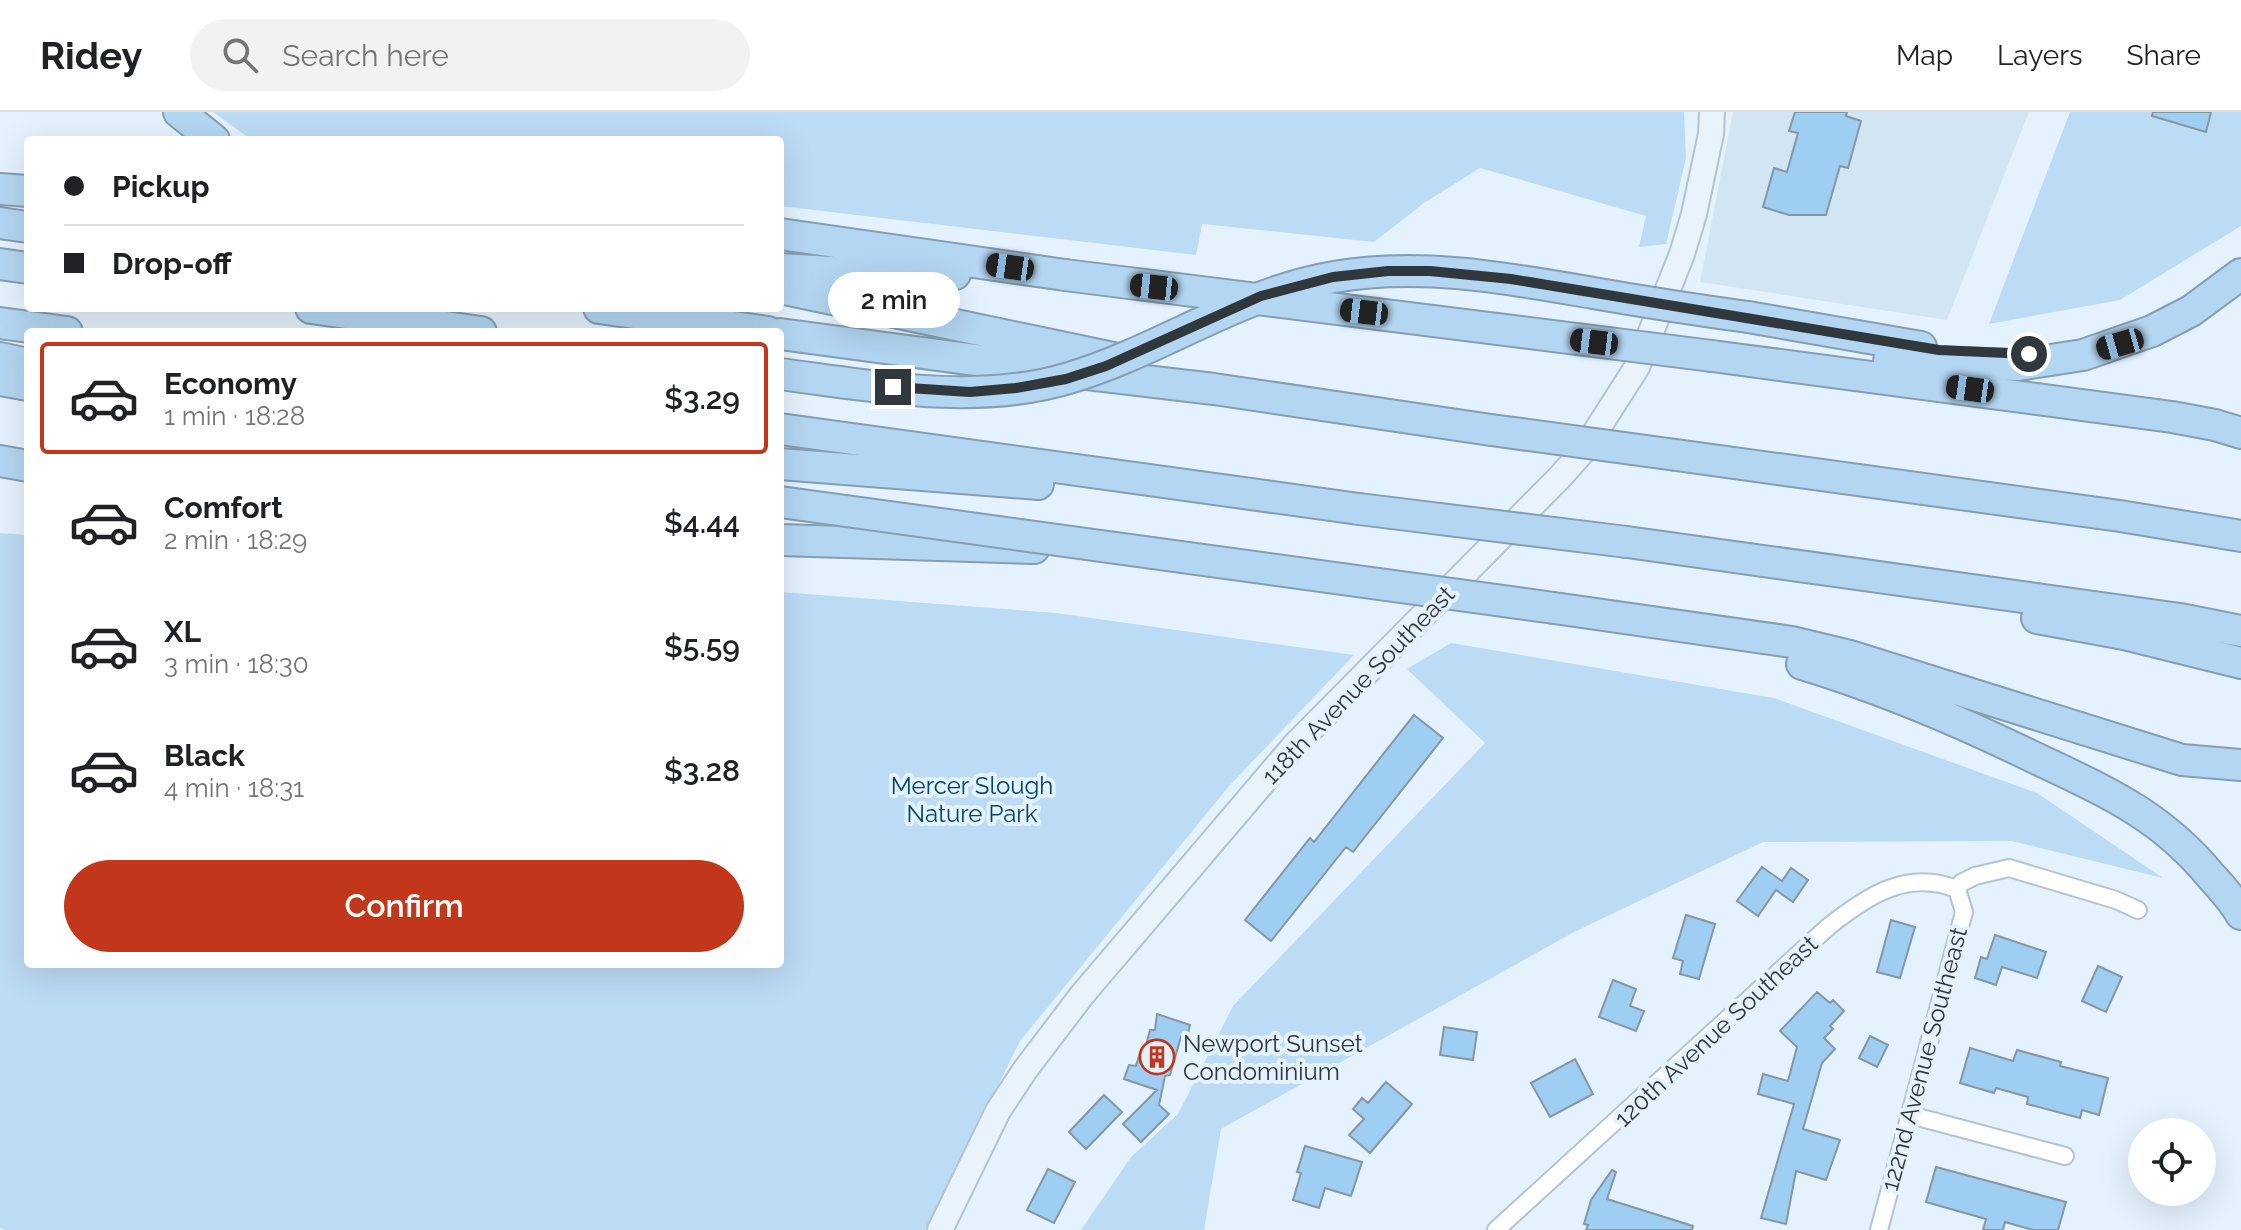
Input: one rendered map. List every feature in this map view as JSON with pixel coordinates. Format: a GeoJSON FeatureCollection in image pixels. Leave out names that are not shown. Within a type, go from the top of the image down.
{"type":"FeatureCollection","features":[{"type":"Feature","properties":{"kind":"highway"},"geometry":{"type":"LineString","coordinates":[[179,112],[209,136]]}},
{"type":"Feature","properties":{"kind":"highway"},"geometry":{"type":"LineString","coordinates":[[0,189],[24,191]]}},
{"type":"Feature","properties":{"kind":"highway"},"geometry":{"type":"LineString","coordinates":[[0,223],[24,226]]}},
{"type":"Feature","properties":{"kind":"highway"},"geometry":{"type":"LineString","coordinates":[[784,235],[1065,275],[1757,361],[2172,417],[2241,433]]}},
{"type":"Feature","properties":{"kind":"highway"},"geometry":{"type":"LineString","coordinates":[[0,264],[24,267]]}},
{"type":"Feature","properties":{"kind":"highway"},"geometry":{"type":"LineString","coordinates":[[784,269],[865,274],[1065,275]]}},
{"type":"Feature","properties":{"kind":"highway"},"geometry":{"type":"LineString","coordinates":[[784,374],[970,392],[1041,384],[1106,366],[1261,296],[1333,277],[1388,271],[1430,271],[1511,279],[1939,350],[2083,355]]}},
{"type":"Feature","properties":{"kind":"highway"},"geometry":{"type":"LineString","coordinates":[[1757,361],[2018,365],[2083,355],[2120,344],[2178,318],[2241,274]]}},
{"type":"Feature","properties":{"kind":"highway"},"geometry":{"type":"LineString","coordinates":[[784,289],[1154,367],[1214,389]]}},
{"type":"Feature","properties":{"kind":"highway"},"geometry":{"type":"LineString","coordinates":[[339,312],[453,328]]}},
{"type":"Feature","properties":{"kind":"highway"},"geometry":{"type":"LineString","coordinates":[[627,312],[740,328]]}},
{"type":"Feature","properties":{"kind":"highway"},"geometry":{"type":"LineString","coordinates":[[0,323],[37,328]]}},
{"type":"Feature","properties":{"kind":"highway"},"geometry":{"type":"LineString","coordinates":[[784,335],[1214,389],[2105,514],[2241,536]]}},
{"type":"Feature","properties":{"kind":"highway"},"geometry":{"type":"LineString","coordinates":[[0,358],[24,363]]}},
{"type":"Feature","properties":{"kind":"highway"},"geometry":{"type":"LineString","coordinates":[[0,380],[24,384]]}},
{"type":"Feature","properties":{"kind":"highway"},"geometry":{"type":"LineString","coordinates":[[784,430],[1359,509],[1750,558],[2154,615],[2241,631]]}},
{"type":"Feature","properties":{"kind":"highway"},"geometry":{"type":"LineString","coordinates":[[0,451],[24,454]]}},
{"type":"Feature","properties":{"kind":"highway"},"geometry":{"type":"LineString","coordinates":[[0,461],[24,465]]}},
{"type":"Feature","properties":{"kind":"highway"},"geometry":{"type":"LineString","coordinates":[[784,464],[1359,509]]}},
{"type":"Feature","properties":{"kind":"highway"},"geometry":{"type":"LineString","coordinates":[[784,503],[1199,557],[1792,642],[1865,661],[2182,760],[2241,765]]}},
{"type":"Feature","properties":{"kind":"highway"},"geometry":{"type":"LineString","coordinates":[[784,540],[1067,549],[1199,557]]}},
{"type":"Feature","properties":{"kind":"highway"},"geometry":{"type":"LineString","coordinates":[[1750,558],[2124,634],[2241,663]]}},
{"type":"Feature","properties":{"kind":"highway"},"geometry":{"type":"LineString","coordinates":[[1626,618],[1777,656],[1900,696],[2111,793],[2172,834],[2202,864],[2241,914]]}},
{"type":"Feature","properties":{"kind":"street","name":"118th Avenue Southeast"},"geometry":{"type":"LineString","coordinates":[[940,1230],[998,1111],[1082,995],[1294,746],[1584,450],[1637,367],[1682,254],[1705,170],[1712,112]]}},
{"type":"Feature","properties":{"kind":"street"},"geometry":{"type":"LineString","coordinates":[[1957,889],[1961,883],[1975,876],[2009,868],[2116,900],[2138,910]]}},
{"type":"Feature","properties":{"kind":"street","name":"120th Avenue Southeast"},"geometry":{"type":"LineString","coordinates":[[1496,1230],[1858,903],[1884,890],[1916,881],[1940,882],[1957,889]]}},
{"type":"Feature","properties":{"kind":"street","name":"122nd Avenue Southeast"},"geometry":{"type":"LineString","coordinates":[[1879,1230],[1964,912],[1957,889]]}},
{"type":"Feature","properties":{"kind":"street"},"geometry":{"type":"LineString","coordinates":[[1910,1115],[2065,1156]]}},
{"type":"Feature","properties":{"kind":"shaded area"},"geometry":{"type":"Polygon","coordinates":[[[1733,112],[2029,112],[1947,320],[1700,282],[1733,112]]]}},
{"type":"Feature","properties":{"kind":"green space"},"geometry":{"type":"Polygon","coordinates":[[[213,112],[1684,112],[1686,158],[1666,244],[1639,247],[1646,216],[1480,168],[1424,203],[1374,242],[1202,224],[1196,255],[784,206],[784,136],[246,136],[213,112]]]}},
{"type":"Feature","properties":{"kind":"green space"},"geometry":{"type":"Polygon","coordinates":[[[2070,112],[2241,112],[2241,226],[2120,300],[1989,324],[2070,112]]]}},
{"type":"Feature","properties":{"kind":"green space","name":"Mercer Slough Nature Park"},"geometry":{"type":"Polygon","coordinates":[[[0,533],[24,535],[24,968],[784,968],[784,592],[1056,613],[1354,655],[1230,785],[1020,1041],[927,1230],[0,1228],[0,533]]]}},
{"type":"Feature","properties":{"kind":"green space"},"geometry":{"type":"Polygon","coordinates":[[[1451,643],[1774,698],[2037,793],[2163,878],[2012,841],[1763,842],[1574,932],[1221,1129],[1204,1230],[1081,1230],[1131,1157],[1178,1114],[1233,1006],[1485,743],[1407,669],[1451,643]]]}},
{"type":"Feature","properties":{"kind":"building"},"geometry":{"type":"Polygon","coordinates":[[[1795,112],[1847,112],[1846,116],[1861,121],[1848,168],[1840,166],[1826,215],[1789,215],[1763,207],[1774,168],[1787,172],[1798,133],[1789,131],[1795,112]]]}},
{"type":"Feature","properties":{"kind":"building"},"geometry":{"type":"Polygon","coordinates":[[[2153,112],[2211,112],[2206,132],[2152,116],[2153,112]]]}},
{"type":"Feature","properties":{"kind":"building"},"geometry":{"type":"Polygon","coordinates":[[[1414,715],[1443,738],[1353,852],[1346,847],[1271,941],[1245,920],[1310,838],[1314,842],[1414,715]]]}},
{"type":"Feature","properties":{"kind":"building"},"geometry":{"type":"Polygon","coordinates":[[[1762,867],[1782,881],[1791,868],[1808,880],[1793,902],[1776,890],[1758,916],[1737,901],[1762,867]]]}},
{"type":"Feature","properties":{"kind":"building"},"geometry":{"type":"Polygon","coordinates":[[[1686,915],[1715,924],[1699,979],[1680,974],[1683,961],[1673,958],[1686,915]]]}},
{"type":"Feature","properties":{"kind":"building"},"geometry":{"type":"Polygon","coordinates":[[[1891,920],[1915,927],[1900,978],[1877,972],[1891,920]]]}},
{"type":"Feature","properties":{"kind":"building"},"geometry":{"type":"Polygon","coordinates":[[[1995,935],[2046,952],[2037,978],[2002,967],[1996,985],[1975,978],[1981,957],[1987,959],[1995,935]]]}},
{"type":"Feature","properties":{"kind":"building"},"geometry":{"type":"Polygon","coordinates":[[[2098,966],[2122,977],[2106,1012],[2082,1001],[2098,966]]]}},
{"type":"Feature","properties":{"kind":"building"},"geometry":{"type":"Polygon","coordinates":[[[1613,980],[1636,989],[1630,1006],[1644,1011],[1636,1031],[1599,1017],[1613,980]]]}},
{"type":"Feature","properties":{"kind":"building"},"geometry":{"type":"Polygon","coordinates":[[[1817,992],[1830,1003],[1833,1000],[1844,1011],[1824,1038],[1835,1049],[1822,1063],[1803,1129],[1840,1140],[1826,1180],[1796,1171],[1786,1224],[1761,1218],[1794,1104],[1758,1094],[1763,1074],[1788,1081],[1797,1047],[1780,1031],[1817,992]]]}},
{"type":"Feature","properties":{"kind":"building","name":"Newport Sunset Condominium"},"geometry":{"type":"Polygon","coordinates":[[[1157,1014],[1190,1025],[1187,1038],[1181,1037],[1170,1075],[1165,1076],[1159,1105],[1169,1114],[1141,1142],[1123,1124],[1157,1090],[1124,1079],[1129,1065],[1136,1066],[1150,1030],[1155,1030],[1157,1014]]]}},
{"type":"Feature","properties":{"kind":"building"},"geometry":{"type":"Polygon","coordinates":[[[1444,1027],[1477,1032],[1473,1060],[1440,1055],[1444,1027]]]}},
{"type":"Feature","properties":{"kind":"building"},"geometry":{"type":"Polygon","coordinates":[[[1870,1036],[1888,1045],[1877,1067],[1859,1058],[1870,1036]]]}},
{"type":"Feature","properties":{"kind":"building"},"geometry":{"type":"Polygon","coordinates":[[[1970,1048],[2013,1061],[2017,1050],[2061,1062],[2060,1066],[2108,1078],[2099,1115],[2082,1110],[2080,1118],[2027,1104],[2028,1097],[1996,1088],[1994,1093],[1960,1083],[1970,1048]]]}},
{"type":"Feature","properties":{"kind":"building"},"geometry":{"type":"Polygon","coordinates":[[[1575,1059],[1593,1094],[1550,1117],[1531,1083],[1575,1059]]]}},
{"type":"Feature","properties":{"kind":"building"},"geometry":{"type":"Polygon","coordinates":[[[1386,1082],[1412,1104],[1370,1153],[1349,1135],[1364,1119],[1353,1109],[1362,1098],[1368,1103],[1386,1082]]]}},
{"type":"Feature","properties":{"kind":"building"},"geometry":{"type":"Polygon","coordinates":[[[1104,1095],[1122,1112],[1086,1149],[1069,1132],[1104,1095]]]}},
{"type":"Feature","properties":{"kind":"building"},"geometry":{"type":"Polygon","coordinates":[[[1305,1146],[1362,1162],[1351,1196],[1325,1188],[1319,1208],[1293,1200],[1305,1146]]]}},
{"type":"Feature","properties":{"kind":"building"},"geometry":{"type":"Polygon","coordinates":[[[1936,1167],[2066,1202],[2058,1230],[2033,1230],[2005,1222],[2003,1230],[1983,1230],[1986,1219],[1926,1202],[1936,1167]]]}},
{"type":"Feature","properties":{"kind":"building"},"geometry":{"type":"Polygon","coordinates":[[[1048,1169],[1075,1182],[1054,1223],[1027,1210],[1048,1169]]]}},
{"type":"Feature","properties":{"kind":"building"},"geometry":{"type":"Polygon","coordinates":[[[1612,1170],[1616,1172],[1607,1199],[1693,1226],[1692,1230],[1586,1230],[1588,1225],[1584,1224],[1591,1200],[1612,1170]]]}},
{"type":"Feature","properties":{"kind":"place","name":"Newport Sunset Condominium"},"geometry":{"type":"Point","coordinates":[1157,1057]}},
{"type":"Feature","properties":{"kind":"route"},"geometry":{"type":"LineString","coordinates":[[893,387],[970,392],[1066,379],[1106,366],[1261,296],[1333,277],[1388,271],[1430,271],[1511,279],[1939,350],[2029,354]]}}]}
